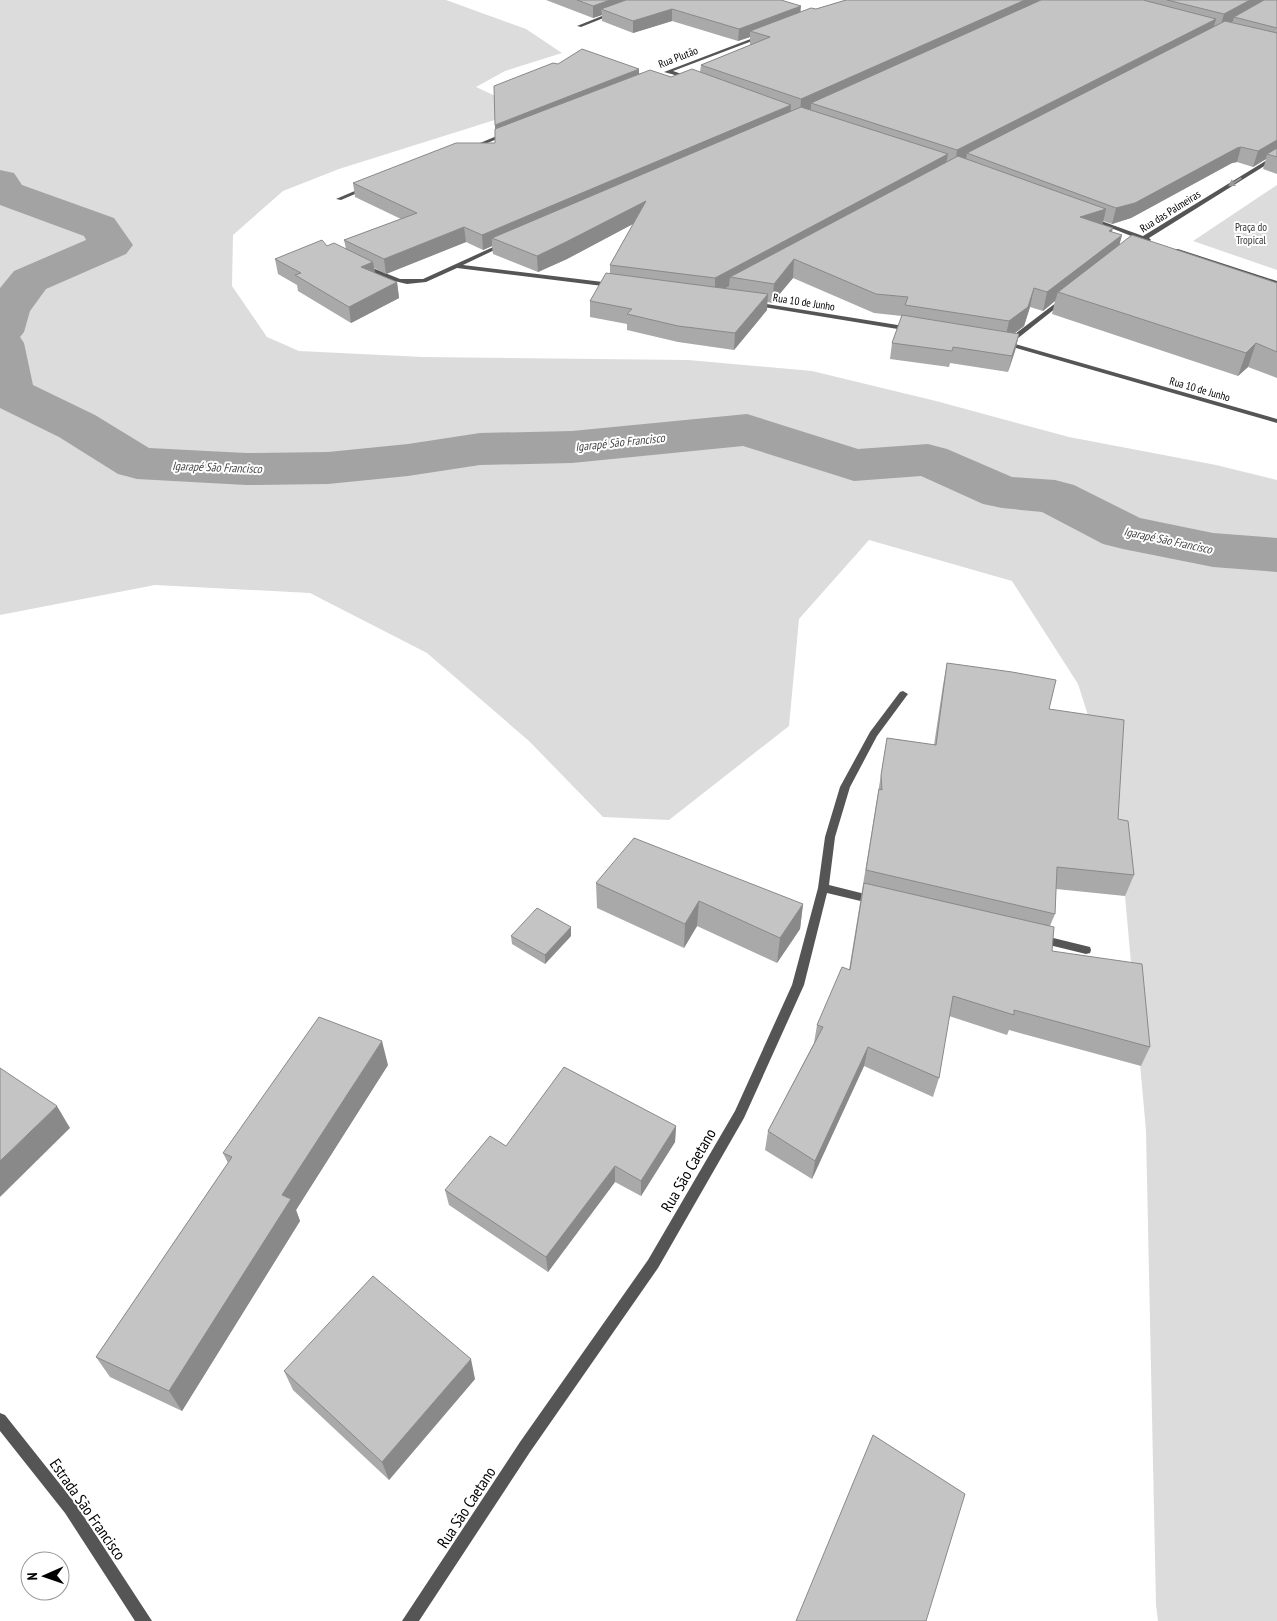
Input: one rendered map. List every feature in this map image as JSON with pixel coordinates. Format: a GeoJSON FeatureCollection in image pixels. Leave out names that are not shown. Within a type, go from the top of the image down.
{"type":"FeatureCollection","features":[{"type":"Feature","properties":{"kind":"street"},"geometry":{"type":"LineString","coordinates":[[579,26],[623,10]]}},
{"type":"Feature","properties":{"kind":"street","name":"Rua Plutão"},"geometry":{"type":"LineString","coordinates":[[660,74],[768,34]]}},
{"type":"Feature","properties":{"kind":"street"},"geometry":{"type":"LineString","coordinates":[[669,71],[697,81]]}},
{"type":"Feature","properties":{"kind":"street"},"geometry":{"type":"LineString","coordinates":[[467,149],[513,131]]}},
{"type":"Feature","properties":{"kind":"street","name":"Rua das Palmeiras"},"geometry":{"type":"LineString","coordinates":[[1135,244],[1277,156]]}},
{"type":"Feature","properties":{"kind":"street"},"geometry":{"type":"LineString","coordinates":[[339,199],[376,184]]}},
{"type":"Feature","properties":{"kind":"street"},"geometry":{"type":"LineString","coordinates":[[1080,216],[1152,242]]}},
{"type":"Feature","properties":{"kind":"street"},"geometry":{"type":"LineString","coordinates":[[355,262],[398,283],[412,283],[424,281],[509,242]]}},
{"type":"Feature","properties":{"kind":"street"},"geometry":{"type":"LineString","coordinates":[[1170,248],[1277,283]]}},
{"type":"Feature","properties":{"kind":"street"},"geometry":{"type":"LineString","coordinates":[[454,266],[619,286]]}},
{"type":"Feature","properties":{"kind":"street"},"geometry":{"type":"LineString","coordinates":[[1007,344],[1067,297]]}},
{"type":"Feature","properties":{"kind":"street","name":"Rua 10 de Junho"},"geometry":{"type":"LineString","coordinates":[[745,303],[919,330]]}},
{"type":"Feature","properties":{"kind":"street","name":"Rua 10 de Junho"},"geometry":{"type":"LineString","coordinates":[[997,342],[1277,421]]}},
{"type":"Feature","properties":{"kind":"street","name":"Rua São Caetano"},"geometry":{"type":"LineString","coordinates":[[410,1621],[525,1446],[653,1264],[740,1114],[798,984],[823,888],[830,838],[844,787],[872,734],[904,694]]}},
{"type":"Feature","properties":{"kind":"street"},"geometry":{"type":"LineString","coordinates":[[823,888],[882,902]]}},
{"type":"Feature","properties":{"kind":"street"},"geometry":{"type":"LineString","coordinates":[[1027,936],[1086,950]]}},
{"type":"Feature","properties":{"kind":"street","name":"Estrada São Francisco"},"geometry":{"type":"LineString","coordinates":[[0,1420],[70,1508],[144,1621]]}},
{"type":"Feature","properties":{"kind":"green space"},"geometry":{"type":"Polygon","coordinates":[[[0,0],[446,0],[526,29],[562,53],[505,71],[476,87],[515,105],[501,118],[339,169],[283,191],[233,235],[232,286],[267,337],[299,351],[423,357],[688,360],[812,371],[936,401],[1069,437],[1216,465],[1277,480],[1277,1621],[1158,1621],[1156,1605],[1146,1131],[1117,806],[1078,684],[1012,581],[869,540],[799,619],[789,726],[669,820],[603,817],[529,741],[427,653],[310,593],[155,585],[0,615],[0,0]]]}},
{"type":"Feature","properties":{"kind":"green space","name":"Praça do Tropical"},"geometry":{"type":"Polygon","coordinates":[[[1277,185],[1277,270],[1193,241],[1277,185]]]}},
{"type":"Feature","properties":{"kind":"building"},"geometry":{"type":"Polygon","coordinates":[[[577,0],[610,0],[593,6],[577,0]]]}},
{"type":"Feature","properties":{"kind":"building"},"geometry":{"type":"Polygon","coordinates":[[[626,0],[781,0],[801,6],[739,29],[672,9],[633,21],[601,9],[626,0]]]}},
{"type":"Feature","properties":{"kind":"building"},"geometry":{"type":"Polygon","coordinates":[[[846,0],[1025,0],[801,99],[701,65],[770,37],[750,31],[811,8],[816,9],[846,0]]]}},
{"type":"Feature","properties":{"kind":"building"},"geometry":{"type":"Polygon","coordinates":[[[1041,0],[1143,0],[1216,19],[957,150],[811,103],[1041,0]]]}},
{"type":"Feature","properties":{"kind":"building"},"geometry":{"type":"Polygon","coordinates":[[[1167,0],[1250,0],[1224,14],[1167,0]]]}},
{"type":"Feature","properties":{"kind":"building"},"geometry":{"type":"Polygon","coordinates":[[[1264,0],[1277,0],[1277,28],[1234,17],[1264,0]]]}},
{"type":"Feature","properties":{"kind":"building"},"geometry":{"type":"Polygon","coordinates":[[[1225,21],[1277,33],[1277,140],[1258,151],[1241,147],[1237,148],[1135,203],[1116,208],[967,153],[1225,21]]]}},
{"type":"Feature","properties":{"kind":"building"},"geometry":{"type":"Polygon","coordinates":[[[582,49],[639,69],[495,125],[494,86],[553,63],[558,64],[582,49]]]}},
{"type":"Feature","properties":{"kind":"building"},"geometry":{"type":"Polygon","coordinates":[[[692,69],[791,105],[482,235],[464,227],[384,259],[344,240],[417,213],[353,183],[456,143],[495,143],[495,129],[650,70],[671,77],[692,69]]]}},
{"type":"Feature","properties":{"kind":"building"},"geometry":{"type":"Polygon","coordinates":[[[801,107],[948,154],[715,278],[610,265],[646,201],[537,256],[492,238],[801,107]]]}},
{"type":"Feature","properties":{"kind":"building"},"geometry":{"type":"Polygon","coordinates":[[[1277,148],[1277,157],[1267,154],[1277,148]]]}},
{"type":"Feature","properties":{"kind":"building"},"geometry":{"type":"Polygon","coordinates":[[[958,156],[1106,209],[1080,217],[1113,228],[1109,231],[1122,235],[1047,292],[1034,288],[1028,307],[1009,321],[905,305],[908,297],[876,294],[794,259],[774,284],[730,277],[958,156]]]}},
{"type":"Feature","properties":{"kind":"building"},"geometry":{"type":"Polygon","coordinates":[[[1132,235],[1277,283],[1277,352],[1256,343],[1246,353],[1058,292],[1132,235]]]}},
{"type":"Feature","properties":{"kind":"building"},"geometry":{"type":"Polygon","coordinates":[[[322,240],[327,246],[334,243],[373,262],[361,267],[397,282],[349,307],[295,275],[301,273],[275,259],[322,240]]]}},
{"type":"Feature","properties":{"kind":"building"},"geometry":{"type":"Polygon","coordinates":[[[606,273],[768,294],[735,333],[678,326],[627,314],[632,309],[590,301],[606,273]]]}},
{"type":"Feature","properties":{"kind":"building"},"geometry":{"type":"Polygon","coordinates":[[[902,315],[1019,334],[1012,356],[953,347],[952,351],[892,343],[902,315]]]}},
{"type":"Feature","properties":{"kind":"building"},"geometry":{"type":"Polygon","coordinates":[[[947,663],[1056,680],[1049,709],[1124,720],[1118,819],[1128,821],[1134,875],[1057,867],[1055,914],[866,870],[879,789],[882,790],[881,775],[887,738],[936,745],[947,663]]]}},
{"type":"Feature","properties":{"kind":"building"},"geometry":{"type":"Polygon","coordinates":[[[634,838],[803,904],[780,938],[699,901],[685,924],[596,883],[634,838]]]}},
{"type":"Feature","properties":{"kind":"building"},"geometry":{"type":"Polygon","coordinates":[[[864,883],[1054,927],[1052,951],[1142,964],[1150,1047],[1014,1010],[1014,1015],[953,996],[939,1078],[868,1047],[815,1161],[768,1131],[823,1027],[817,1025],[842,967],[850,970],[864,883]]]}},
{"type":"Feature","properties":{"kind":"building"},"geometry":{"type":"Polygon","coordinates":[[[537,908],[571,927],[545,955],[511,936],[537,908]]]}},
{"type":"Feature","properties":{"kind":"building"},"geometry":{"type":"Polygon","coordinates":[[[319,1017],[382,1041],[282,1195],[291,1199],[169,1391],[96,1357],[232,1157],[223,1153],[319,1017]]]}},
{"type":"Feature","properties":{"kind":"building"},"geometry":{"type":"Polygon","coordinates":[[[564,1067],[676,1126],[641,1181],[615,1166],[546,1257],[445,1190],[490,1136],[506,1146],[564,1067]]]}},
{"type":"Feature","properties":{"kind":"building"},"geometry":{"type":"Polygon","coordinates":[[[0,1068],[57,1106],[0,1161],[0,1068]]]}},
{"type":"Feature","properties":{"kind":"building"},"geometry":{"type":"Polygon","coordinates":[[[373,1276],[471,1359],[382,1462],[284,1371],[373,1276]]]}},
{"type":"Feature","properties":{"kind":"building"},"geometry":{"type":"Polygon","coordinates":[[[873,1435],[965,1494],[926,1621],[796,1621],[873,1435]]]}},
{"type":"Feature","properties":{"kind":"waterway","name":"Igarapé São Francisco"},"geometry":{"type":"LineString","coordinates":[[0,182],[6,193],[99,227],[111,245],[30,280],[7,310],[0,332]]}},
{"type":"Feature","properties":{"kind":"waterway","name":"Igarapé São Francisco"},"geometry":{"type":"LineString","coordinates":[[0,343],[10,393],[77,426],[137,463],[246,469],[328,468],[408,460],[480,449],[572,447],[747,430],[854,465],[928,460],[1002,492],[1055,497],[1123,532],[1213,550],[1277,555]]}}]}
